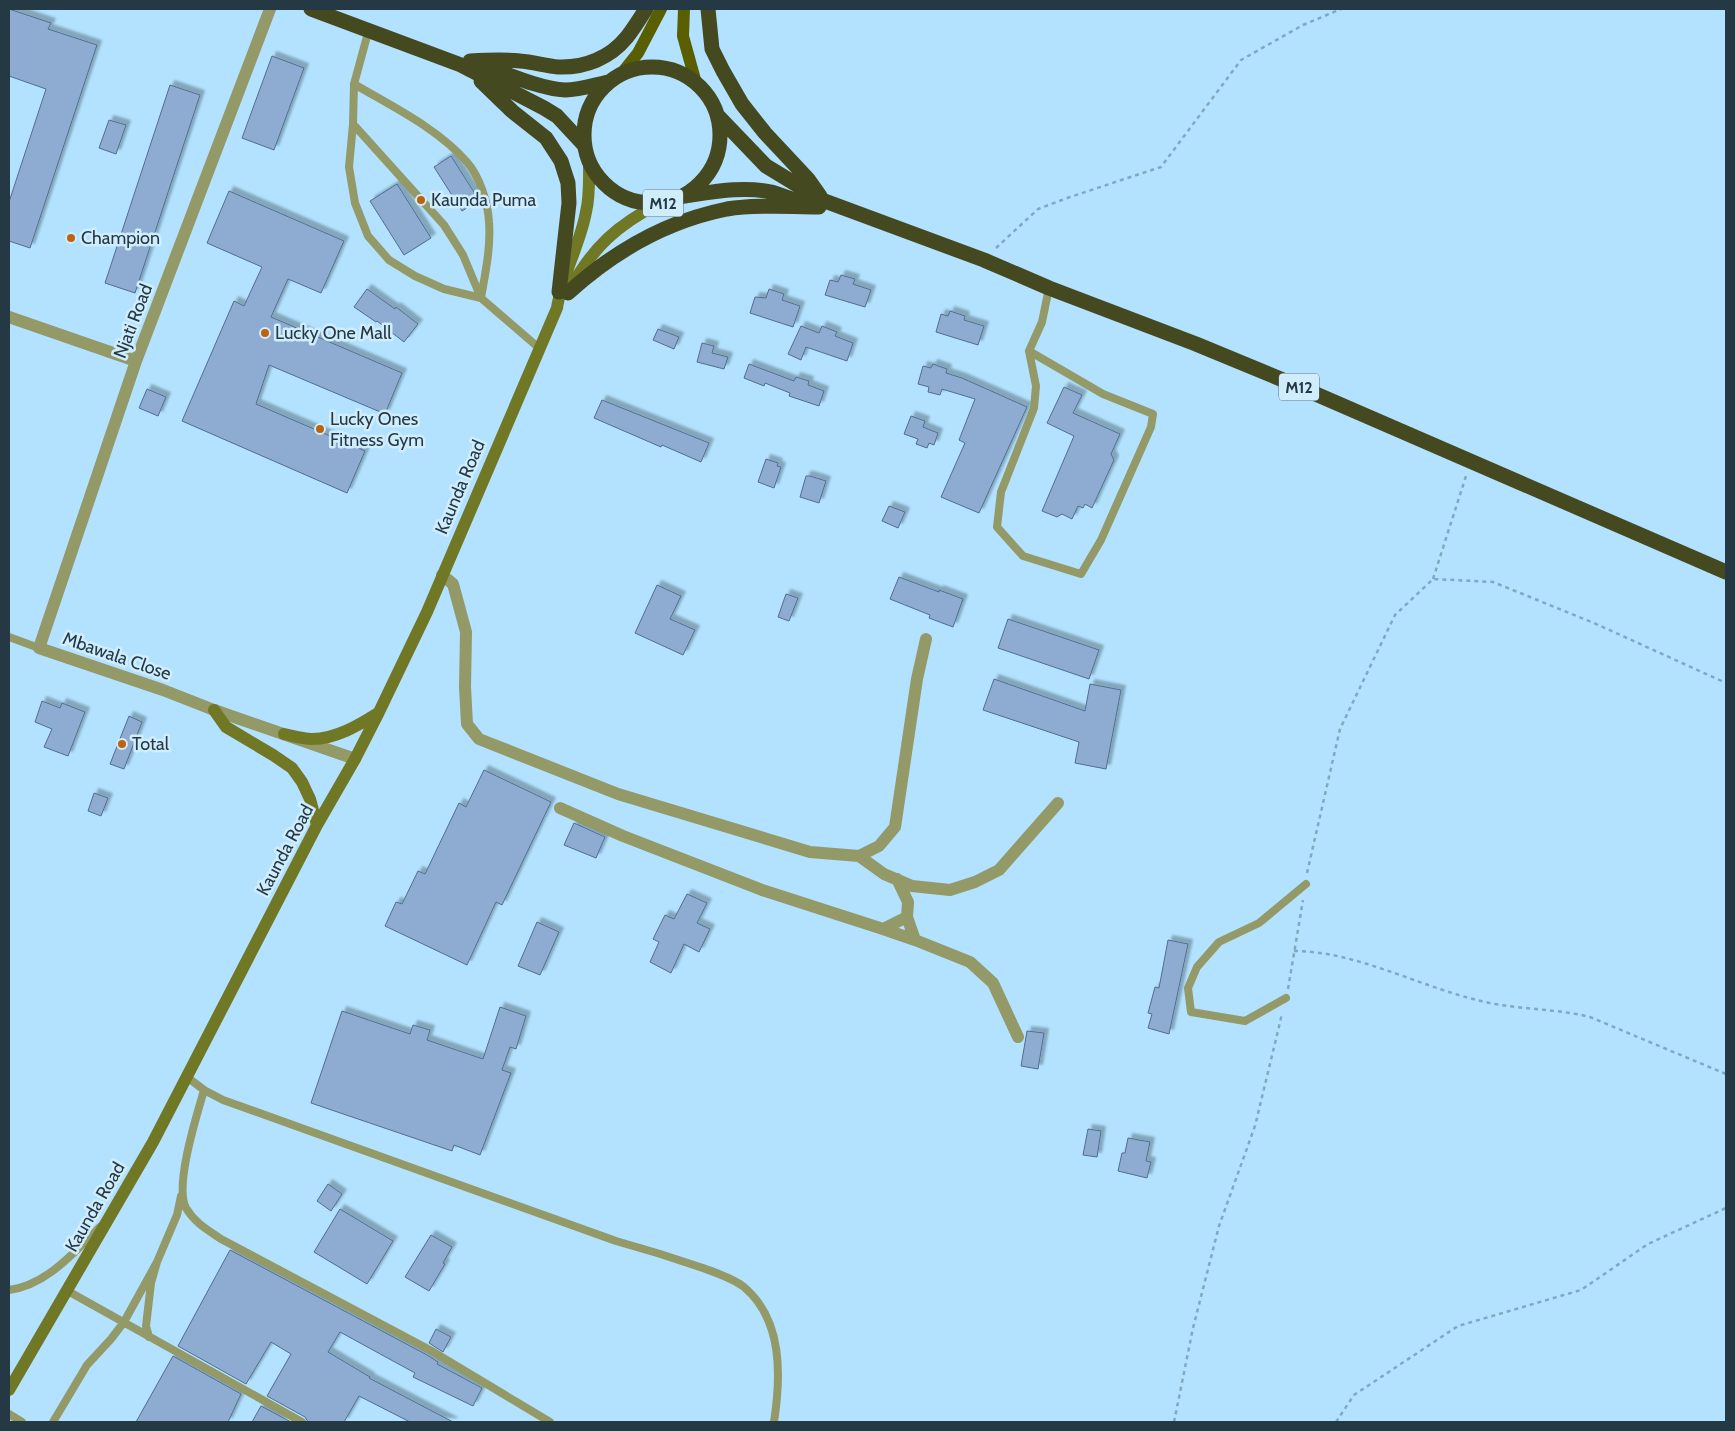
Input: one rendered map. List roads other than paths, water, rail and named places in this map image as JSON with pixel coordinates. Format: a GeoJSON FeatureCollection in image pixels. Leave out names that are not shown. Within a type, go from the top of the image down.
{"type":"FeatureCollection","features":[{"type":"Feature","properties":{"kind":"highway","name":"M12"},"geometry":{"type":"LineString","coordinates":[[311,9],[467,65],[545,86],[564,90],[581,89],[608,82]]}},
{"type":"Feature","properties":{"kind":"highway"},"geometry":{"type":"LineString","coordinates":[[467,65],[497,59],[520,60],[558,67],[582,66],[596,61],[609,53],[626,38],[646,9]]}},
{"type":"Feature","properties":{"kind":"highway"},"geometry":{"type":"LineString","coordinates":[[564,292],[631,246],[678,222],[728,209],[820,204],[808,179],[742,104],[722,71],[712,49],[708,9]]}},
{"type":"Feature","properties":{"kind":"highway","name":"M12"},"geometry":{"type":"LineString","coordinates":[[467,65],[557,116],[584,144]]}},
{"type":"Feature","properties":{"kind":"highway"},"geometry":{"type":"LineString","coordinates":[[467,65],[512,110],[546,138],[561,161],[568,183],[569,203],[564,292]]}},
{"type":"Feature","properties":{"kind":"highway","name":"M12"},"geometry":{"type":"LineString","coordinates":[[684,196],[703,182],[716,162],[721,139],[718,116],[710,98],[696,82],[679,72],[660,67],[641,68],[622,73],[608,82],[593,100],[584,121],[584,144],[589,162],[601,181],[618,195],[638,202],[660,203],[684,196],[721,191],[755,190],[865,215],[1196,344],[1726,572]]}},
{"type":"Feature","properties":{"kind":"highway","name":"M12"},"geometry":{"type":"LineString","coordinates":[[718,116],[766,166],[820,204]]}},
{"type":"Feature","properties":{"kind":"main road"},"geometry":{"type":"LineString","coordinates":[[622,73],[638,53],[661,9]]}},
{"type":"Feature","properties":{"kind":"main road"},"geometry":{"type":"LineString","coordinates":[[684,9],[683,36],[696,82]]}},
{"type":"Feature","properties":{"kind":"main road","name":"Kaunda Road"},"geometry":{"type":"LineString","coordinates":[[9,1390],[153,1142],[317,825],[380,712],[427,612],[564,292],[586,214],[589,162]]}},
{"type":"Feature","properties":{"kind":"main road","name":"Kaunda Road"},"geometry":{"type":"LineString","coordinates":[[564,292],[582,267],[613,232],[627,221],[660,203]]}},
{"type":"Feature","properties":{"kind":"main road"},"geometry":{"type":"LineString","coordinates":[[214,710],[226,727],[292,768],[302,782],[310,799],[317,825]]}},
{"type":"Feature","properties":{"kind":"main road"},"geometry":{"type":"LineString","coordinates":[[284,734],[313,739],[339,734],[356,727],[380,712]]}},
{"type":"Feature","properties":{"kind":"street","name":"Njati Road"},"geometry":{"type":"LineString","coordinates":[[39,648],[136,361],[270,9]]}},
{"type":"Feature","properties":{"kind":"street"},"geometry":{"type":"LineString","coordinates":[[9,317],[136,361]]}},
{"type":"Feature","properties":{"kind":"street"},"geometry":{"type":"LineString","coordinates":[[442,575],[453,584],[466,632],[465,687],[467,724],[478,739],[618,794],[810,852],[859,856],[884,874],[912,886],[950,890],[975,882],[999,870],[1058,803]]}},
{"type":"Feature","properties":{"kind":"street"},"geometry":{"type":"LineString","coordinates":[[859,856],[879,846],[895,826],[917,680],[926,639]]}},
{"type":"Feature","properties":{"kind":"street","name":"Mbawala Close"},"geometry":{"type":"LineString","coordinates":[[39,648],[355,759]]}},
{"type":"Feature","properties":{"kind":"street"},"geometry":{"type":"LineString","coordinates":[[560,808],[623,836],[762,890],[915,940],[970,962],[993,983],[1018,1038]]}},
{"type":"Feature","properties":{"kind":"street"},"geometry":{"type":"LineString","coordinates":[[897,879],[908,902],[907,917],[915,940]]}},
{"type":"Feature","properties":{"kind":"street"},"geometry":{"type":"LineString","coordinates":[[883,929],[907,917]]}},
{"type":"Feature","properties":{"kind":"lane"},"geometry":{"type":"LineString","coordinates":[[369,29],[354,84],[349,167],[355,203],[368,236],[389,260],[415,276],[444,289],[481,298],[540,348]]}},
{"type":"Feature","properties":{"kind":"lane"},"geometry":{"type":"LineString","coordinates":[[354,84],[443,139],[468,163],[484,193],[489,222],[488,254],[481,298]]}},
{"type":"Feature","properties":{"kind":"lane"},"geometry":{"type":"LineString","coordinates":[[353,124],[444,225],[463,255],[481,298]]}},
{"type":"Feature","properties":{"kind":"lane"},"geometry":{"type":"LineString","coordinates":[[1029,351],[1103,394],[1153,414],[1151,427],[1101,540],[1081,574],[1023,556],[997,527],[1000,492],[1034,408],[1036,386],[1029,351],[1042,322],[1049,288]]}},
{"type":"Feature","properties":{"kind":"lane","name":"Mbawala Close"},"geometry":{"type":"LineString","coordinates":[[9,637],[39,648]]}},
{"type":"Feature","properties":{"kind":"lane"},"geometry":{"type":"LineString","coordinates":[[1286,998],[1245,1021],[1191,1012],[1188,988],[1197,967],[1218,942],[1258,923],[1306,884]]}},
{"type":"Feature","properties":{"kind":"lane"},"geometry":{"type":"LineString","coordinates":[[187,1077],[204,1090],[223,1100],[616,1241],[719,1274],[743,1286],[757,1300],[767,1317],[776,1344],[778,1369],[774,1422]]}},
{"type":"Feature","properties":{"kind":"lane"},"geometry":{"type":"LineString","coordinates":[[53,1422],[87,1366],[112,1339],[124,1322],[157,1262],[177,1215],[183,1190],[187,1151],[204,1090]]}},
{"type":"Feature","properties":{"kind":"lane"},"geometry":{"type":"LineString","coordinates":[[183,1190],[185,1207],[198,1224],[221,1239],[430,1350],[550,1422]]}},
{"type":"Feature","properties":{"kind":"lane"},"geometry":{"type":"LineString","coordinates":[[9,1290],[35,1282],[47,1275],[70,1256],[111,1216]]}},
{"type":"Feature","properties":{"kind":"lane"},"geometry":{"type":"LineString","coordinates":[[149,1336],[146,1326],[157,1262]]}},
{"type":"Feature","properties":{"kind":"lane"},"geometry":{"type":"LineString","coordinates":[[66,1290],[302,1422]]}},
{"type":"Feature","properties":{"kind":"lane"},"geometry":{"type":"LineString","coordinates":[[9,1414],[22,1422]]}},
{"type":"Feature","properties":{"kind":"place","name":"Kaunda Puma"},"geometry":{"type":"Point","coordinates":[421,200]}},
{"type":"Feature","properties":{"kind":"place","name":"Champion"},"geometry":{"type":"Point","coordinates":[71,238]}},
{"type":"Feature","properties":{"kind":"place","name":"Lucky One Mall"},"geometry":{"type":"Point","coordinates":[265,333]}},
{"type":"Feature","properties":{"kind":"place","name":"Lucky Ones Fitness Gym"},"geometry":{"type":"Point","coordinates":[320,429]}},
{"type":"Feature","properties":{"kind":"place","name":"Total"},"geometry":{"type":"Point","coordinates":[122,744]}}]}
